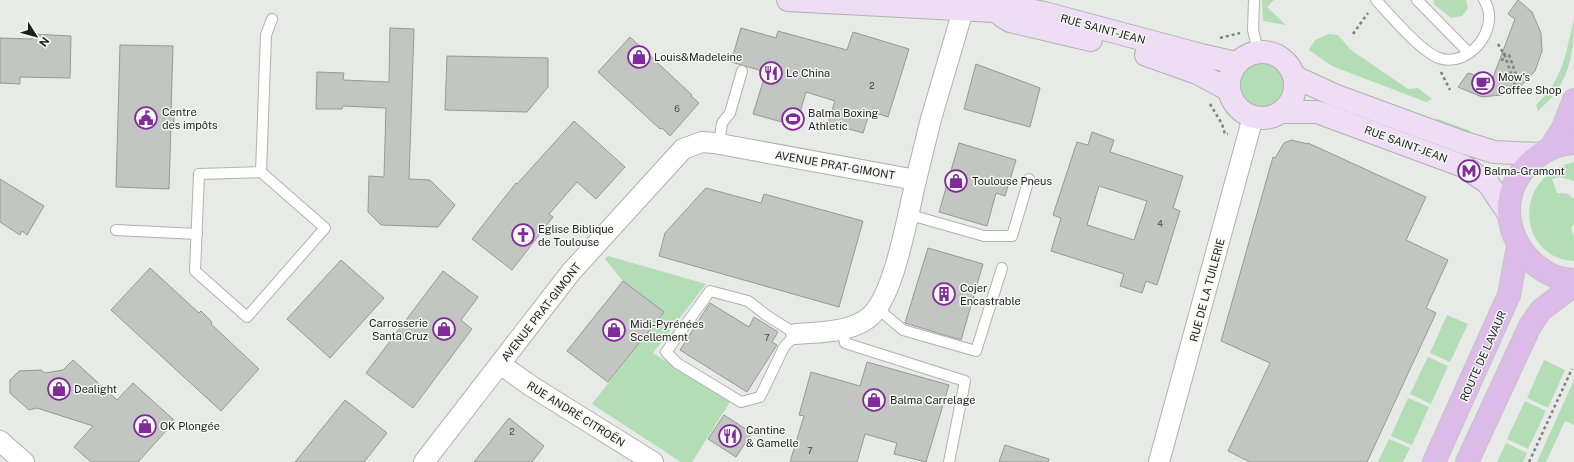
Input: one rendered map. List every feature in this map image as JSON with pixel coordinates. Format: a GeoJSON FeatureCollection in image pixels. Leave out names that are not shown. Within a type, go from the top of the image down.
{"type":"FeatureCollection","features":[{"type":"Feature","properties":{"kind":"main road"},"geometry":{"type":"LineString","coordinates":[[1574,100],[1563,128],[1544,151],[1527,165],[1513,190],[1510,200],[1509,214],[1512,230],[1518,246],[1525,256],[1544,271],[1564,280],[1574,280]]}},
{"type":"Feature","properties":{"kind":"main road"},"geometry":{"type":"LineString","coordinates":[[1544,151],[1574,143]]}},
{"type":"Feature","properties":{"kind":"main road","name":"ROUTE DE LAVAUR"},"geometry":{"type":"LineString","coordinates":[[1434,462],[1510,295],[1518,246]]}},
{"type":"Feature","properties":{"kind":"main road"},"geometry":{"type":"LineString","coordinates":[[1467,462],[1530,326],[1541,310],[1574,285]]}},
{"type":"Feature","properties":{"kind":"street","name":"RUE SAINT-JEAN"},"geometry":{"type":"LineString","coordinates":[[788,0],[965,5],[994,11],[1010,21],[1082,38],[1174,64],[1197,73],[1229,90]]}},
{"type":"Feature","properties":{"kind":"street"},"geometry":{"type":"LineString","coordinates":[[796,334],[842,329],[854,326],[867,319],[878,309],[887,288],[904,233],[907,214],[931,119],[965,5]]}},
{"type":"Feature","properties":{"kind":"street","name":"RUE SAINT-JEAN"},"geometry":{"type":"LineString","coordinates":[[994,11],[1013,6],[1236,63]]}},
{"type":"Feature","properties":{"kind":"street"},"geometry":{"type":"LineString","coordinates":[[1258,51],[1277,54],[1285,59],[1291,67],[1295,77],[1294,96],[1282,112],[1263,118],[1251,126],[1237,107],[1229,90],[1230,76],[1236,63],[1246,55],[1258,51]]}},
{"type":"Feature","properties":{"kind":"street","name":"RUE SAINT-JEAN"},"geometry":{"type":"LineString","coordinates":[[1295,77],[1334,95],[1494,152],[1544,151]]}},
{"type":"Feature","properties":{"kind":"street","name":"RUE SAINT-JEAN"},"geometry":{"type":"LineString","coordinates":[[1282,112],[1317,112],[1464,166],[1488,183],[1509,214]]}},
{"type":"Feature","properties":{"kind":"street","name":"RUE DE LA TUILERIE"},"geometry":{"type":"LineString","coordinates":[[1159,462],[1251,126]]}},
{"type":"Feature","properties":{"kind":"street","name":"AVENUE PRAT-GIMONT"},"geometry":{"type":"LineString","coordinates":[[424,462],[571,272],[682,149],[702,142],[719,144],[916,180]]}},
{"type":"Feature","properties":{"kind":"street","name":"RUE ANDRÉ CITROËN"},"geometry":{"type":"LineString","coordinates":[[500,364],[531,386],[653,462]]}},
{"type":"Feature","properties":{"kind":"street"},"geometry":{"type":"LineString","coordinates":[[0,440],[24,462]]}},
{"type":"Feature","properties":{"kind":"lane"},"geometry":{"type":"LineString","coordinates":[[1254,0],[1253,30],[1258,51]]}},
{"type":"Feature","properties":{"kind":"lane"},"geometry":{"type":"LineString","coordinates":[[1376,0],[1420,45],[1438,58],[1458,60],[1469,53],[1484,36],[1489,21],[1484,0]]}},
{"type":"Feature","properties":{"kind":"lane"},"geometry":{"type":"LineString","coordinates":[[1416,0],[1469,53]]}},
{"type":"Feature","properties":{"kind":"lane"},"geometry":{"type":"LineString","coordinates":[[261,172],[266,35],[272,20]]}},
{"type":"Feature","properties":{"kind":"lane"},"geometry":{"type":"LineString","coordinates":[[719,144],[722,123],[730,113],[742,71]]}},
{"type":"Feature","properties":{"kind":"lane"},"geometry":{"type":"LineString","coordinates":[[261,172],[325,228],[247,317],[195,271],[199,174],[261,172]]}},
{"type":"Feature","properties":{"kind":"lane"},"geometry":{"type":"LineString","coordinates":[[907,214],[984,236],[1012,236],[1029,179]]}},
{"type":"Feature","properties":{"kind":"lane"},"geometry":{"type":"LineString","coordinates":[[116,230],[197,234]]}},
{"type":"Feature","properties":{"kind":"lane"},"geometry":{"type":"LineString","coordinates":[[878,309],[903,330],[976,351],[1002,268]]}},
{"type":"Feature","properties":{"kind":"lane"},"geometry":{"type":"LineString","coordinates":[[710,291],[748,301],[766,315],[796,334],[784,347],[760,397],[742,402],[677,362],[666,352],[710,291]]}},
{"type":"Feature","properties":{"kind":"lane"},"geometry":{"type":"LineString","coordinates":[[842,329],[845,343],[965,381],[949,462]]}},
{"type":"Feature","properties":{"kind":"path"},"geometry":{"type":"LineString","coordinates":[[1353,34],[1370,11]]}},
{"type":"Feature","properties":{"kind":"path"},"geometry":{"type":"LineString","coordinates":[[1498,44],[1504,54],[1515,85]]}},
{"type":"Feature","properties":{"kind":"path"},"geometry":{"type":"LineString","coordinates":[[1502,61],[1504,54]]}},
{"type":"Feature","properties":{"kind":"path"},"geometry":{"type":"LineString","coordinates":[[1504,54],[1509,55],[1519,83]]}},
{"type":"Feature","properties":{"kind":"path"},"geometry":{"type":"LineString","coordinates":[[1438,65],[1450,90]]}},
{"type":"Feature","properties":{"kind":"path"},"geometry":{"type":"LineString","coordinates":[[1206,99],[1222,124],[1225,134],[1251,126]]}},
{"type":"Feature","properties":{"kind":"path"},"geometry":{"type":"LineString","coordinates":[[1530,462],[1572,369]]}},
{"type":"Feature","properties":{"kind":"green space"},"geometry":{"type":"Polygon","coordinates":[[[1262,0],[1274,0],[1267,7],[1286,25],[1263,21],[1262,0]]]}},
{"type":"Feature","properties":{"kind":"green space"},"geometry":{"type":"Polygon","coordinates":[[[1434,0],[1466,0],[1468,8],[1462,16],[1451,18],[1434,4],[1434,0]]]}},
{"type":"Feature","properties":{"kind":"green space"},"geometry":{"type":"Polygon","coordinates":[[[1574,19],[1571,58],[1563,81],[1548,101],[1538,111],[1536,105],[1545,96],[1558,76],[1566,55],[1574,19]]]}},
{"type":"Feature","properties":{"kind":"green space"},"geometry":{"type":"Polygon","coordinates":[[[1329,34],[1338,35],[1351,50],[1408,89],[1418,88],[1432,99],[1426,102],[1332,66],[1309,50],[1315,40],[1329,34]]]}},
{"type":"Feature","properties":{"kind":"green space"},"geometry":{"type":"Polygon","coordinates":[[[1262,63],[1274,67],[1280,73],[1284,85],[1280,97],[1274,103],[1262,107],[1250,103],[1244,97],[1240,85],[1244,73],[1250,67],[1262,63]]]}},
{"type":"Feature","properties":{"kind":"green space"},"geometry":{"type":"Polygon","coordinates":[[[1435,118],[1471,131],[1468,137],[1447,130],[1435,118]]]}},
{"type":"Feature","properties":{"kind":"green space"},"geometry":{"type":"Polygon","coordinates":[[[1574,162],[1574,181],[1559,177],[1552,179],[1557,193],[1568,194],[1574,199],[1574,224],[1571,228],[1574,237],[1574,261],[1556,257],[1542,247],[1533,233],[1529,216],[1531,199],[1539,184],[1553,170],[1574,162]]]}},
{"type":"Feature","properties":{"kind":"green space"},"geometry":{"type":"Polygon","coordinates":[[[608,256],[706,284],[653,353],[730,402],[692,462],[681,462],[592,404],[664,312],[623,281],[605,259],[608,256]]]}},
{"type":"Feature","properties":{"kind":"green space"},"geometry":{"type":"Polygon","coordinates":[[[1447,315],[1468,324],[1450,362],[1430,353],[1447,315]]]}},
{"type":"Feature","properties":{"kind":"green space"},"geometry":{"type":"Polygon","coordinates":[[[1428,357],[1448,366],[1431,404],[1410,394],[1428,357]]]}},
{"type":"Feature","properties":{"kind":"green space"},"geometry":{"type":"Polygon","coordinates":[[[1544,360],[1565,370],[1548,408],[1527,398],[1544,360]]]}},
{"type":"Feature","properties":{"kind":"green space"},"geometry":{"type":"Polygon","coordinates":[[[1574,380],[1574,425],[1565,421],[1546,462],[1537,462],[1574,380]]]}},
{"type":"Feature","properties":{"kind":"green space"},"geometry":{"type":"Polygon","coordinates":[[[1408,398],[1429,407],[1412,445],[1391,436],[1408,398]]]}},
{"type":"Feature","properties":{"kind":"green space"},"geometry":{"type":"Polygon","coordinates":[[[1525,401],[1546,411],[1528,449],[1507,439],[1525,401]]]}},
{"type":"Feature","properties":{"kind":"green space"},"geometry":{"type":"Polygon","coordinates":[[[1389,439],[1410,448],[1403,462],[1378,462],[1389,439]]]}},
{"type":"Feature","properties":{"kind":"green space"},"geometry":{"type":"Polygon","coordinates":[[[1506,443],[1527,453],[1523,462],[1497,462],[1506,443]]]}},
{"type":"Feature","properties":{"kind":"building"},"geometry":{"type":"Polygon","coordinates":[[[1518,0],[1532,12],[1541,33],[1542,51],[1535,71],[1519,88],[1501,95],[1482,97],[1458,87],[1468,73],[1492,80],[1515,19],[1508,14],[1518,0]]]}},
{"type":"Feature","properties":{"kind":"building"},"geometry":{"type":"Polygon","coordinates":[[[390,28],[414,29],[409,179],[430,180],[455,205],[438,227],[381,225],[368,212],[369,176],[384,177],[386,108],[343,106],[342,109],[316,109],[317,72],[344,73],[343,80],[389,82],[390,28]]]}},
{"type":"Feature","properties":{"kind":"building"},"geometry":{"type":"Polygon","coordinates":[[[741,28],[776,38],[778,31],[847,50],[853,32],[909,49],[888,117],[870,111],[863,133],[828,123],[835,101],[806,92],[796,126],[753,114],[766,72],[731,62],[741,28]]]}},
{"type":"Feature","properties":{"kind":"building"},"geometry":{"type":"Polygon","coordinates":[[[33,34],[71,36],[70,78],[20,77],[20,84],[0,83],[0,38],[32,39],[33,34]]]}},
{"type":"Feature","properties":{"kind":"building"},"geometry":{"type":"Polygon","coordinates":[[[630,37],[699,103],[670,136],[662,128],[660,129],[598,72],[630,37]]]}},
{"type":"Feature","properties":{"kind":"building","name":"Centre des impôts"},"geometry":{"type":"Polygon","coordinates":[[[120,45],[173,46],[171,110],[174,110],[174,126],[171,126],[169,189],[116,187],[120,45]]]}},
{"type":"Feature","properties":{"kind":"building"},"geometry":{"type":"Polygon","coordinates":[[[447,56],[548,58],[548,87],[527,112],[445,110],[447,56]]]}},
{"type":"Feature","properties":{"kind":"building"},"geometry":{"type":"Polygon","coordinates":[[[976,64],[1040,88],[1030,127],[964,109],[976,64]]]}},
{"type":"Feature","properties":{"kind":"building"},"geometry":{"type":"Polygon","coordinates":[[[574,121],[625,167],[596,199],[577,182],[549,214],[553,217],[512,270],[472,239],[516,183],[517,184],[574,121]]]}},
{"type":"Feature","properties":{"kind":"building"},"geometry":{"type":"Polygon","coordinates":[[[1092,132],[1114,140],[1110,152],[1183,176],[1173,208],[1180,211],[1157,285],[1146,281],[1142,293],[1120,286],[1124,274],[1051,251],[1061,218],[1053,215],[1077,142],[1088,145],[1092,132]],[[1099,186],[1087,225],[1134,240],[1147,201],[1099,186]]]}},
{"type":"Feature","properties":{"kind":"building"},"geometry":{"type":"Polygon","coordinates":[[[1291,140],[1308,143],[1426,197],[1406,240],[1448,260],[1426,308],[1436,313],[1367,462],[1250,462],[1228,451],[1270,363],[1221,341],[1273,157],[1275,158],[1284,143],[1291,140]]]}},
{"type":"Feature","properties":{"kind":"building"},"geometry":{"type":"Polygon","coordinates":[[[959,143],[1016,160],[1005,196],[996,193],[987,226],[939,212],[959,143]]]}},
{"type":"Feature","properties":{"kind":"building"},"geometry":{"type":"Polygon","coordinates":[[[0,179],[44,206],[27,235],[22,231],[20,235],[0,222],[0,179]]]}},
{"type":"Feature","properties":{"kind":"building"},"geometry":{"type":"Polygon","coordinates":[[[706,188],[761,203],[764,194],[863,221],[839,307],[659,256],[665,233],[706,188]]]}},
{"type":"Feature","properties":{"kind":"building","name":"Cojer Encastrable"},"geometry":{"type":"Polygon","coordinates":[[[928,248],[983,264],[961,340],[905,323],[928,248]]]}},
{"type":"Feature","properties":{"kind":"building"},"geometry":{"type":"Polygon","coordinates":[[[341,260],[384,298],[330,358],[287,319],[341,260]]]}},
{"type":"Feature","properties":{"kind":"building"},"geometry":{"type":"Polygon","coordinates":[[[150,268],[199,313],[201,311],[212,322],[211,324],[259,369],[221,411],[111,310],[150,268]]]}},
{"type":"Feature","properties":{"kind":"building"},"geometry":{"type":"Polygon","coordinates":[[[443,271],[478,297],[461,320],[472,329],[413,408],[366,373],[443,271]]]}},
{"type":"Feature","properties":{"kind":"building"},"geometry":{"type":"Polygon","coordinates":[[[623,281],[664,312],[608,382],[567,351],[623,281]]]}},
{"type":"Feature","properties":{"kind":"building"},"geometry":{"type":"Polygon","coordinates":[[[710,303],[749,327],[754,317],[778,332],[772,342],[777,345],[747,392],[680,350],[710,303]]]}},
{"type":"Feature","properties":{"kind":"building"},"geometry":{"type":"Polygon","coordinates":[[[73,360],[117,400],[133,383],[175,421],[138,462],[91,462],[74,447],[93,426],[37,408],[29,410],[10,393],[10,380],[19,371],[41,370],[45,373],[63,370],[73,360]]]}},
{"type":"Feature","properties":{"kind":"building","name":"Balma Carrelage"},"geometry":{"type":"Polygon","coordinates":[[[867,362],[949,385],[926,462],[894,454],[897,443],[865,434],[857,462],[790,462],[804,416],[799,415],[811,372],[860,386],[867,362]]]}},
{"type":"Feature","properties":{"kind":"building"},"geometry":{"type":"Polygon","coordinates":[[[345,400],[387,433],[364,462],[295,462],[345,400]]]}},
{"type":"Feature","properties":{"kind":"building","name":"Cantine & Gamelle"},"geometry":{"type":"Polygon","coordinates":[[[724,415],[752,433],[736,457],[708,439],[724,415]]]}},
{"type":"Feature","properties":{"kind":"building"},"geometry":{"type":"Polygon","coordinates":[[[509,418],[544,446],[532,462],[474,462],[509,418]]]}},
{"type":"Feature","properties":{"kind":"building"},"geometry":{"type":"Polygon","coordinates":[[[1005,445],[1049,459],[1048,462],[999,462],[1005,445]]]}},
{"type":"Feature","properties":{"kind":"place","name":"Louis&Madeleine"},"geometry":{"type":"Point","coordinates":[639,57]}},
{"type":"Feature","properties":{"kind":"place","name":"Le China"},"geometry":{"type":"Point","coordinates":[771,73]}},
{"type":"Feature","properties":{"kind":"place","name":"Mow's Coffee Shop"},"geometry":{"type":"Point","coordinates":[1483,83]}},
{"type":"Feature","properties":{"kind":"place","name":"Centre des impôts"},"geometry":{"type":"Point","coordinates":[146,118]}},
{"type":"Feature","properties":{"kind":"place","name":"Balma Boxing Athletic"},"geometry":{"type":"Point","coordinates":[793,119]}},
{"type":"Feature","properties":{"kind":"place","name":"Balma-Gramont"},"geometry":{"type":"Point","coordinates":[1469,171]}},
{"type":"Feature","properties":{"kind":"place","name":"Toulouse Pneus"},"geometry":{"type":"Point","coordinates":[956,181]}},
{"type":"Feature","properties":{"kind":"place","name":"Eglise Biblique de Toulouse"},"geometry":{"type":"Point","coordinates":[523,235]}},
{"type":"Feature","properties":{"kind":"place","name":"Cojer Encastrable"},"geometry":{"type":"Point","coordinates":[944,294]}},
{"type":"Feature","properties":{"kind":"place","name":"Carrosserie Santa Cruz"},"geometry":{"type":"Point","coordinates":[444,329]}},
{"type":"Feature","properties":{"kind":"place","name":"Midi-Pyrénées Scellement"},"geometry":{"type":"Point","coordinates":[614,330]}},
{"type":"Feature","properties":{"kind":"place","name":"Dealight"},"geometry":{"type":"Point","coordinates":[59,389]}},
{"type":"Feature","properties":{"kind":"place","name":"Balma Carrelage"},"geometry":{"type":"Point","coordinates":[874,400]}},
{"type":"Feature","properties":{"kind":"place","name":"OK Plongée"},"geometry":{"type":"Point","coordinates":[145,426]}},
{"type":"Feature","properties":{"kind":"place","name":"Cantine & Gamelle"},"geometry":{"type":"Point","coordinates":[730,436]}}]}
